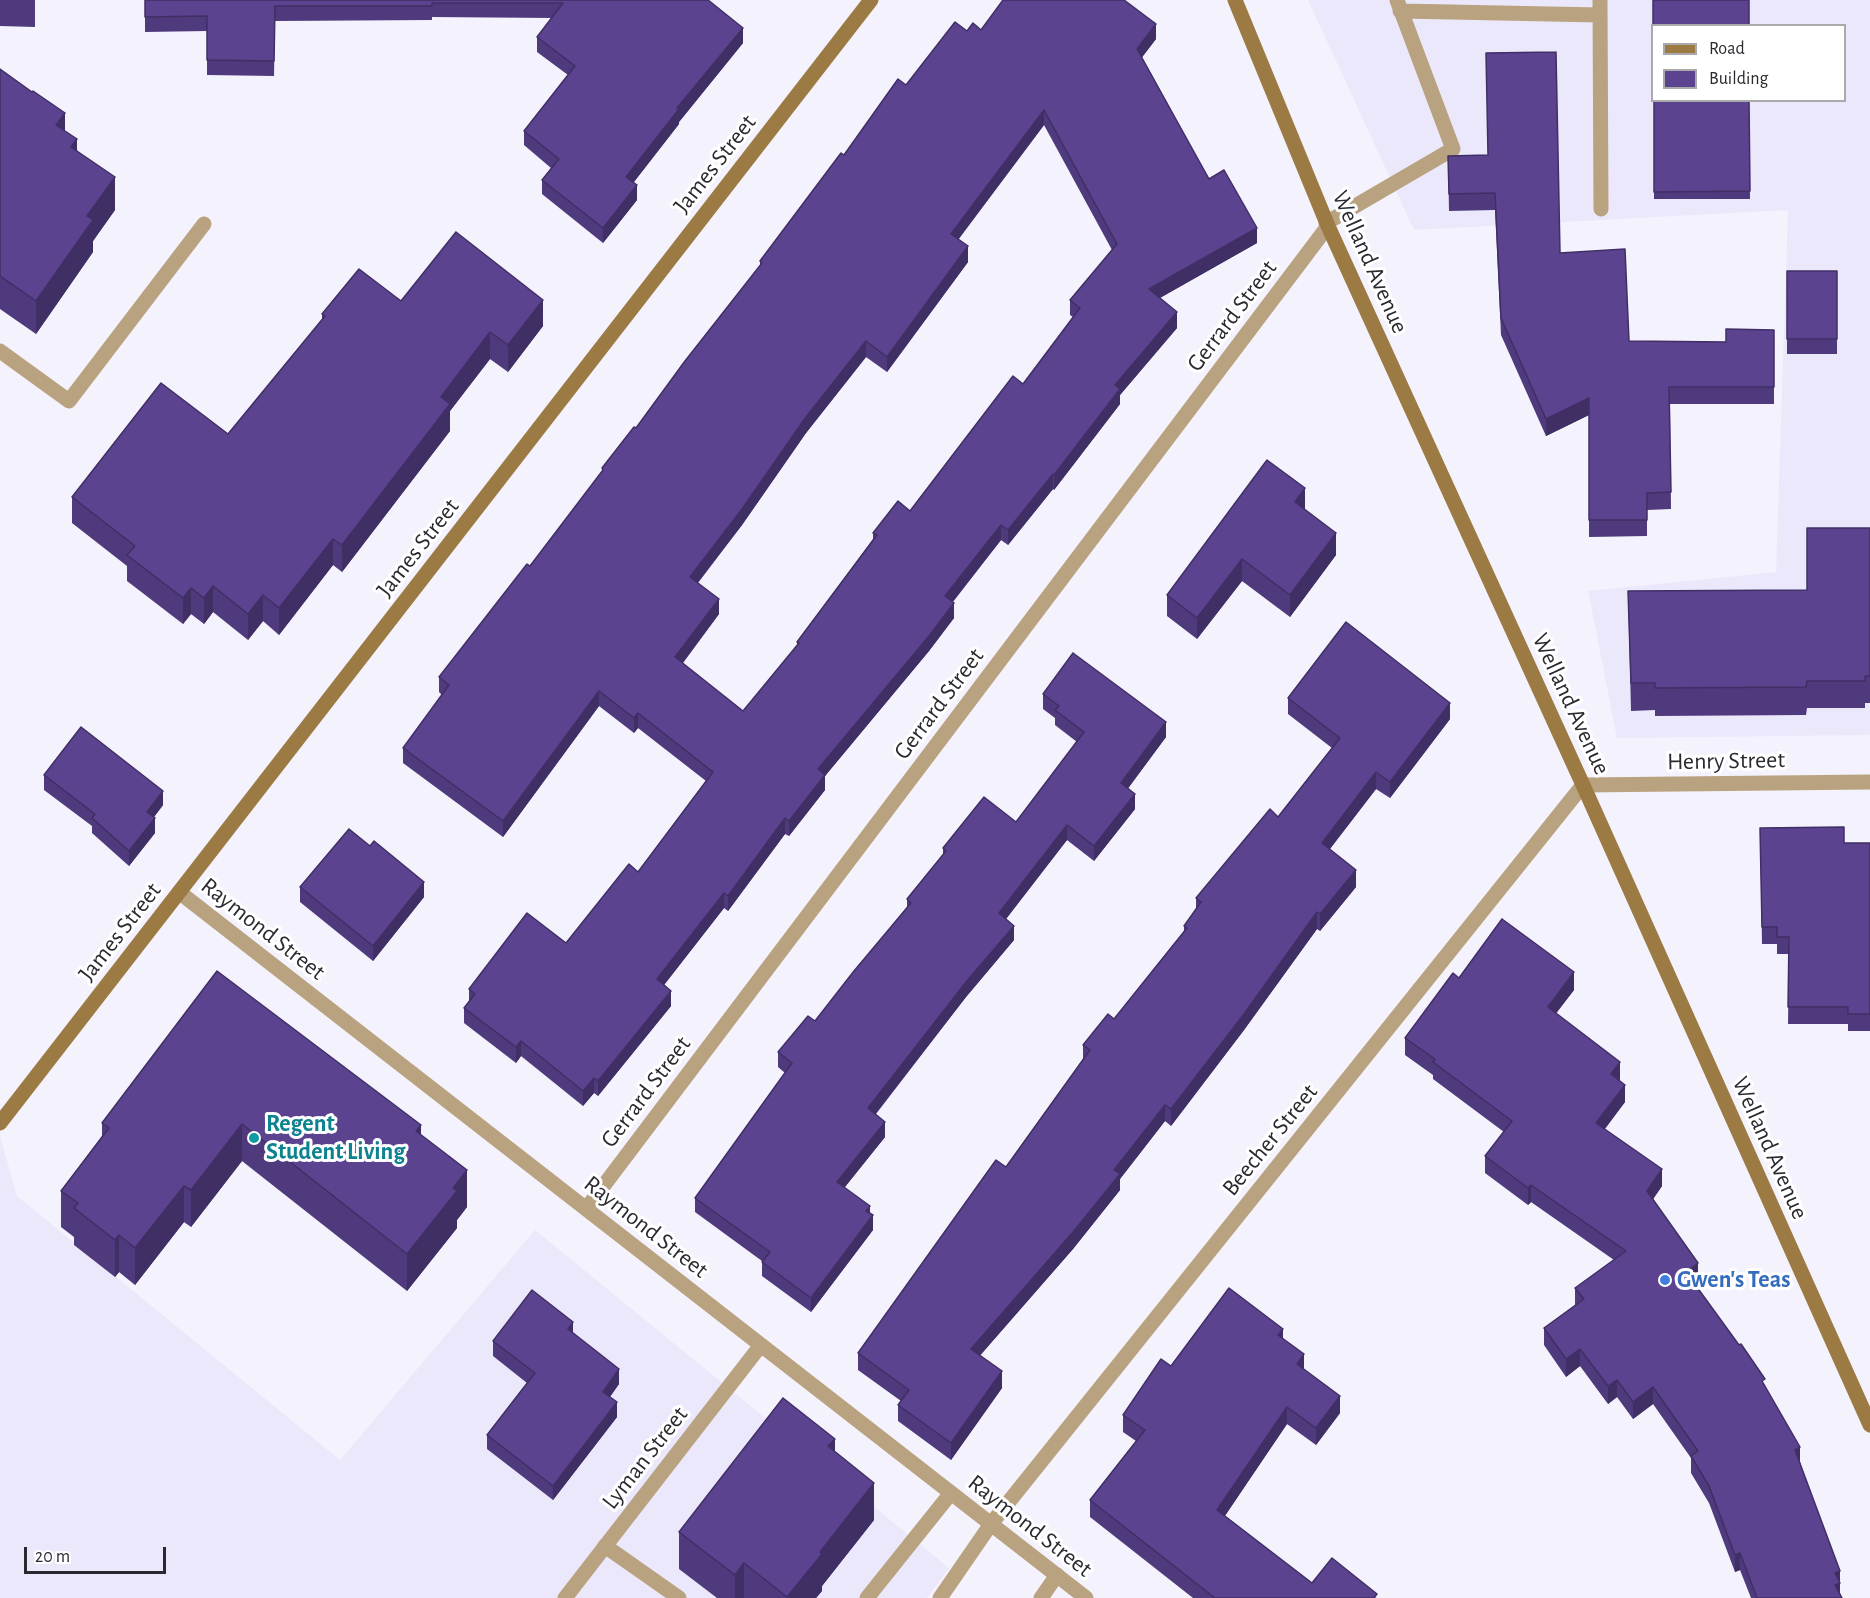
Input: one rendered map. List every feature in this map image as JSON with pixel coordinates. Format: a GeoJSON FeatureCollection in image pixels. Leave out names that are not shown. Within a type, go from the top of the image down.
{"type":"FeatureCollection","features":[{"type":"Feature","properties":{"kind":"main road","name":"James Street"},"geometry":{"type":"LineString","coordinates":[[0,1123],[871,0]]}},
{"type":"Feature","properties":{"kind":"main road","name":"Welland Avenue"},"geometry":{"type":"LineString","coordinates":[[1235,0],[1327,225],[1583,785],[1870,1425]]}},
{"type":"Feature","properties":{"kind":"street"},"geometry":{"type":"LineString","coordinates":[[1327,225],[1453,149],[1399,5],[1600,8],[1601,209]]}},
{"type":"Feature","properties":{"kind":"street"},"geometry":{"type":"LineString","coordinates":[[0,351],[69,401],[204,224]]}},
{"type":"Feature","properties":{"kind":"street","name":"Gerrard Street"},"geometry":{"type":"LineString","coordinates":[[586,1209],[1327,225]]}},
{"type":"Feature","properties":{"kind":"street","name":"Henry Street"},"geometry":{"type":"LineString","coordinates":[[1583,785],[1870,782]]}},
{"type":"Feature","properties":{"kind":"street","name":"Beecher Street"},"geometry":{"type":"LineString","coordinates":[[940,1598],[991,1524],[1583,785]]}},
{"type":"Feature","properties":{"kind":"street","name":"Raymond Street"},"geometry":{"type":"LineString","coordinates":[[179,892],[1086,1598]]}},
{"type":"Feature","properties":{"kind":"street","name":"Lyman Street"},"geometry":{"type":"LineString","coordinates":[[565,1598],[761,1345]]}},
{"type":"Feature","properties":{"kind":"street"},"geometry":{"type":"LineString","coordinates":[[867,1598],[951,1493]]}},
{"type":"Feature","properties":{"kind":"street"},"geometry":{"type":"LineString","coordinates":[[605,1546],[680,1598]]}},
{"type":"Feature","properties":{"kind":"street"},"geometry":{"type":"LineString","coordinates":[[1041,1598],[1057,1575]]}},
{"type":"Feature","properties":{"kind":"shaded area"},"geometry":{"type":"Polygon","coordinates":[[[1308,0],[1870,0],[1870,735],[1617,738],[1588,591],[1776,572],[1788,210],[1414,230],[1308,0]]]}},
{"type":"Feature","properties":{"kind":"shaded area"},"geometry":{"type":"Polygon","coordinates":[[[0,1136],[17,1196],[340,1460],[535,1230],[949,1568],[927,1598],[0,1598],[0,1136]]]}},
{"type":"Feature","properties":{"kind":"building"},"geometry":{"type":"Polygon","coordinates":[[[145,0],[708,0],[743,28],[677,108],[679,109],[626,177],[637,185],[603,228],[542,180],[559,159],[524,131],[575,66],[537,37],[563,3],[275,6],[274,61],[207,60],[207,16],[145,17],[145,0]]]}},
{"type":"Feature","properties":{"kind":"building"},"geometry":{"type":"Polygon","coordinates":[[[1003,0],[1124,0],[1156,24],[1137,49],[1209,179],[1224,170],[1257,228],[1149,289],[1177,312],[1115,385],[1120,389],[1054,475],[1008,530],[1001,525],[945,596],[954,603],[818,769],[825,775],[789,821],[785,818],[728,896],[724,893],[657,979],[671,991],[598,1081],[594,1078],[583,1091],[521,1041],[516,1047],[464,1008],[475,994],[469,989],[527,913],[566,943],[629,864],[638,872],[713,772],[638,713],[634,718],[599,691],[503,821],[403,748],[449,685],[439,677],[527,564],[530,566],[603,470],[602,468],[634,427],[636,428],[762,263],[760,261],[841,153],[844,155],[898,79],[906,85],[955,22],[967,31],[973,23],[981,30],[1003,0]],[[1044,110],[951,234],[968,246],[887,357],[866,341],[806,417],[742,509],[690,577],[719,599],[675,657],[743,711],[799,643],[797,642],[877,535],[873,533],[898,501],[910,511],[1013,376],[1023,384],[1080,308],[1070,300],[1117,244],[1044,110]]]}},
{"type":"Feature","properties":{"kind":"building"},"geometry":{"type":"Polygon","coordinates":[[[1653,0],[1749,0],[1749,24],[1653,24],[1653,0]]]}},
{"type":"Feature","properties":{"kind":"building"},"geometry":{"type":"Polygon","coordinates":[[[1556,52],[1560,253],[1625,249],[1629,341],[1726,342],[1726,329],[1774,330],[1774,387],[1669,387],[1671,492],[1647,493],[1647,520],[1589,520],[1589,398],[1546,419],[1501,318],[1495,193],[1449,194],[1448,156],[1488,155],[1486,53],[1556,52]]]}},
{"type":"Feature","properties":{"kind":"building"},"geometry":{"type":"Polygon","coordinates":[[[0,69],[65,113],[56,125],[77,139],[71,147],[115,177],[87,216],[93,220],[36,301],[0,276],[0,69]]]}},
{"type":"Feature","properties":{"kind":"building"},"geometry":{"type":"Polygon","coordinates":[[[1654,102],[1749,102],[1750,191],[1654,192],[1654,102]]]}},
{"type":"Feature","properties":{"kind":"building"},"geometry":{"type":"Polygon","coordinates":[[[456,232],[543,300],[508,345],[490,332],[441,397],[450,404],[342,545],[333,539],[279,608],[263,595],[248,614],[213,586],[204,598],[191,588],[183,598],[127,555],[135,546],[72,497],[161,383],[228,434],[325,316],[322,314],[359,269],[401,301],[456,232]]]}},
{"type":"Feature","properties":{"kind":"building"},"geometry":{"type":"Polygon","coordinates":[[[1787,271],[1837,271],[1837,339],[1787,339],[1787,271]]]}},
{"type":"Feature","properties":{"kind":"building"},"geometry":{"type":"Polygon","coordinates":[[[1267,460],[1305,488],[1295,502],[1336,533],[1290,595],[1242,559],[1197,618],[1167,595],[1267,460]]]}},
{"type":"Feature","properties":{"kind":"building"},"geometry":{"type":"Polygon","coordinates":[[[1807,528],[1870,528],[1870,676],[1865,676],[1865,681],[1807,681],[1806,687],[1655,688],[1655,683],[1631,683],[1628,591],[1807,590],[1807,528]]]}},
{"type":"Feature","properties":{"kind":"building"},"geometry":{"type":"Polygon","coordinates":[[[1346,622],[1450,703],[1390,782],[1376,772],[1322,843],[1356,870],[1320,914],[1317,912],[1244,1014],[1171,1109],[1165,1105],[1114,1170],[1120,1174],[1073,1232],[971,1349],[1002,1371],[951,1443],[898,1405],[909,1390],[858,1353],[996,1160],[1006,1167],[1090,1050],[1083,1045],[1108,1014],[1114,1019],[1187,928],[1184,926],[1201,902],[1196,898],[1270,809],[1278,817],[1340,738],[1288,698],[1346,622]]]}},
{"type":"Feature","properties":{"kind":"building"},"geometry":{"type":"Polygon","coordinates":[[[1073,653],[1166,722],[1121,783],[1135,794],[1094,846],[1067,825],[999,913],[1014,926],[966,982],[868,1108],[885,1122],[837,1182],[870,1206],[866,1211],[873,1215],[811,1298],[762,1262],[770,1252],[695,1198],[792,1063],[778,1052],[808,1016],[815,1021],[911,903],[907,899],[946,851],[943,848],[984,797],[1016,822],[1084,732],[1055,710],[1059,706],[1043,694],[1073,653]]]}},
{"type":"Feature","properties":{"kind":"building"},"geometry":{"type":"Polygon","coordinates":[[[81,727],[163,791],[147,812],[155,818],[129,851],[92,818],[95,814],[44,775],[81,727]]]}},
{"type":"Feature","properties":{"kind":"building"},"geometry":{"type":"Polygon","coordinates":[[[1844,827],[1844,843],[1870,843],[1870,1014],[1848,1014],[1848,1007],[1788,1007],[1789,937],[1777,937],[1777,927],[1762,927],[1760,828],[1844,827]]]}},
{"type":"Feature","properties":{"kind":"building"},"geometry":{"type":"Polygon","coordinates":[[[349,829],[370,846],[374,841],[424,882],[373,946],[300,887],[349,829]]]}},
{"type":"Feature","properties":{"kind":"building"},"geometry":{"type":"Polygon","coordinates":[[[1502,919],[1574,972],[1548,1007],[1620,1062],[1611,1074],[1625,1085],[1596,1123],[1662,1169],[1647,1191],[1698,1263],[1686,1272],[1765,1379],[1762,1381],[1800,1447],[1795,1450],[1840,1571],[1835,1573],[1840,1583],[1835,1585],[1842,1598],[1757,1598],[1740,1553],[1735,1555],[1709,1486],[1691,1456],[1698,1451],[1653,1387],[1633,1402],[1617,1380],[1608,1386],[1580,1349],[1566,1359],[1544,1328],[1584,1299],[1575,1288],[1626,1251],[1531,1185],[1528,1188],[1485,1156],[1512,1121],[1433,1062],[1435,1059],[1405,1038],[1453,973],[1459,978],[1502,919]]]}},
{"type":"Feature","properties":{"kind":"building","name":"Regent Student Living"},"geometry":{"type":"Polygon","coordinates":[[[217,971],[421,1125],[416,1131],[467,1170],[453,1188],[457,1191],[407,1254],[242,1124],[191,1190],[184,1186],[135,1248],[119,1235],[115,1240],[74,1208],[78,1203],[61,1191],[109,1128],[102,1123],[217,971]]]}},
{"type":"Feature","properties":{"kind":"building"},"geometry":{"type":"Polygon","coordinates":[[[1229,1288],[1283,1329],[1278,1335],[1304,1354],[1297,1364],[1340,1396],[1316,1428],[1287,1407],[1217,1510],[1312,1583],[1332,1558],[1377,1594],[1374,1598],[1215,1598],[1090,1500],[1145,1430],[1123,1415],[1161,1359],[1171,1366],[1229,1288]]]}},
{"type":"Feature","properties":{"kind":"building"},"geometry":{"type":"Polygon","coordinates":[[[532,1290],[573,1322],[568,1329],[619,1369],[603,1392],[617,1402],[553,1486],[487,1435],[535,1373],[493,1341],[532,1290]]]}},
{"type":"Feature","properties":{"kind":"building"},"geometry":{"type":"Polygon","coordinates":[[[783,1398],[835,1439],[828,1446],[874,1483],[787,1597],[744,1563],[735,1575],[679,1532],[783,1398]]]}},
{"type":"Feature","properties":{"kind":"place","name":"Regent Student Living"},"geometry":{"type":"Point","coordinates":[254,1138]}},
{"type":"Feature","properties":{"kind":"place","name":"Gwen's Teas"},"geometry":{"type":"Point","coordinates":[1665,1280]}}]}
